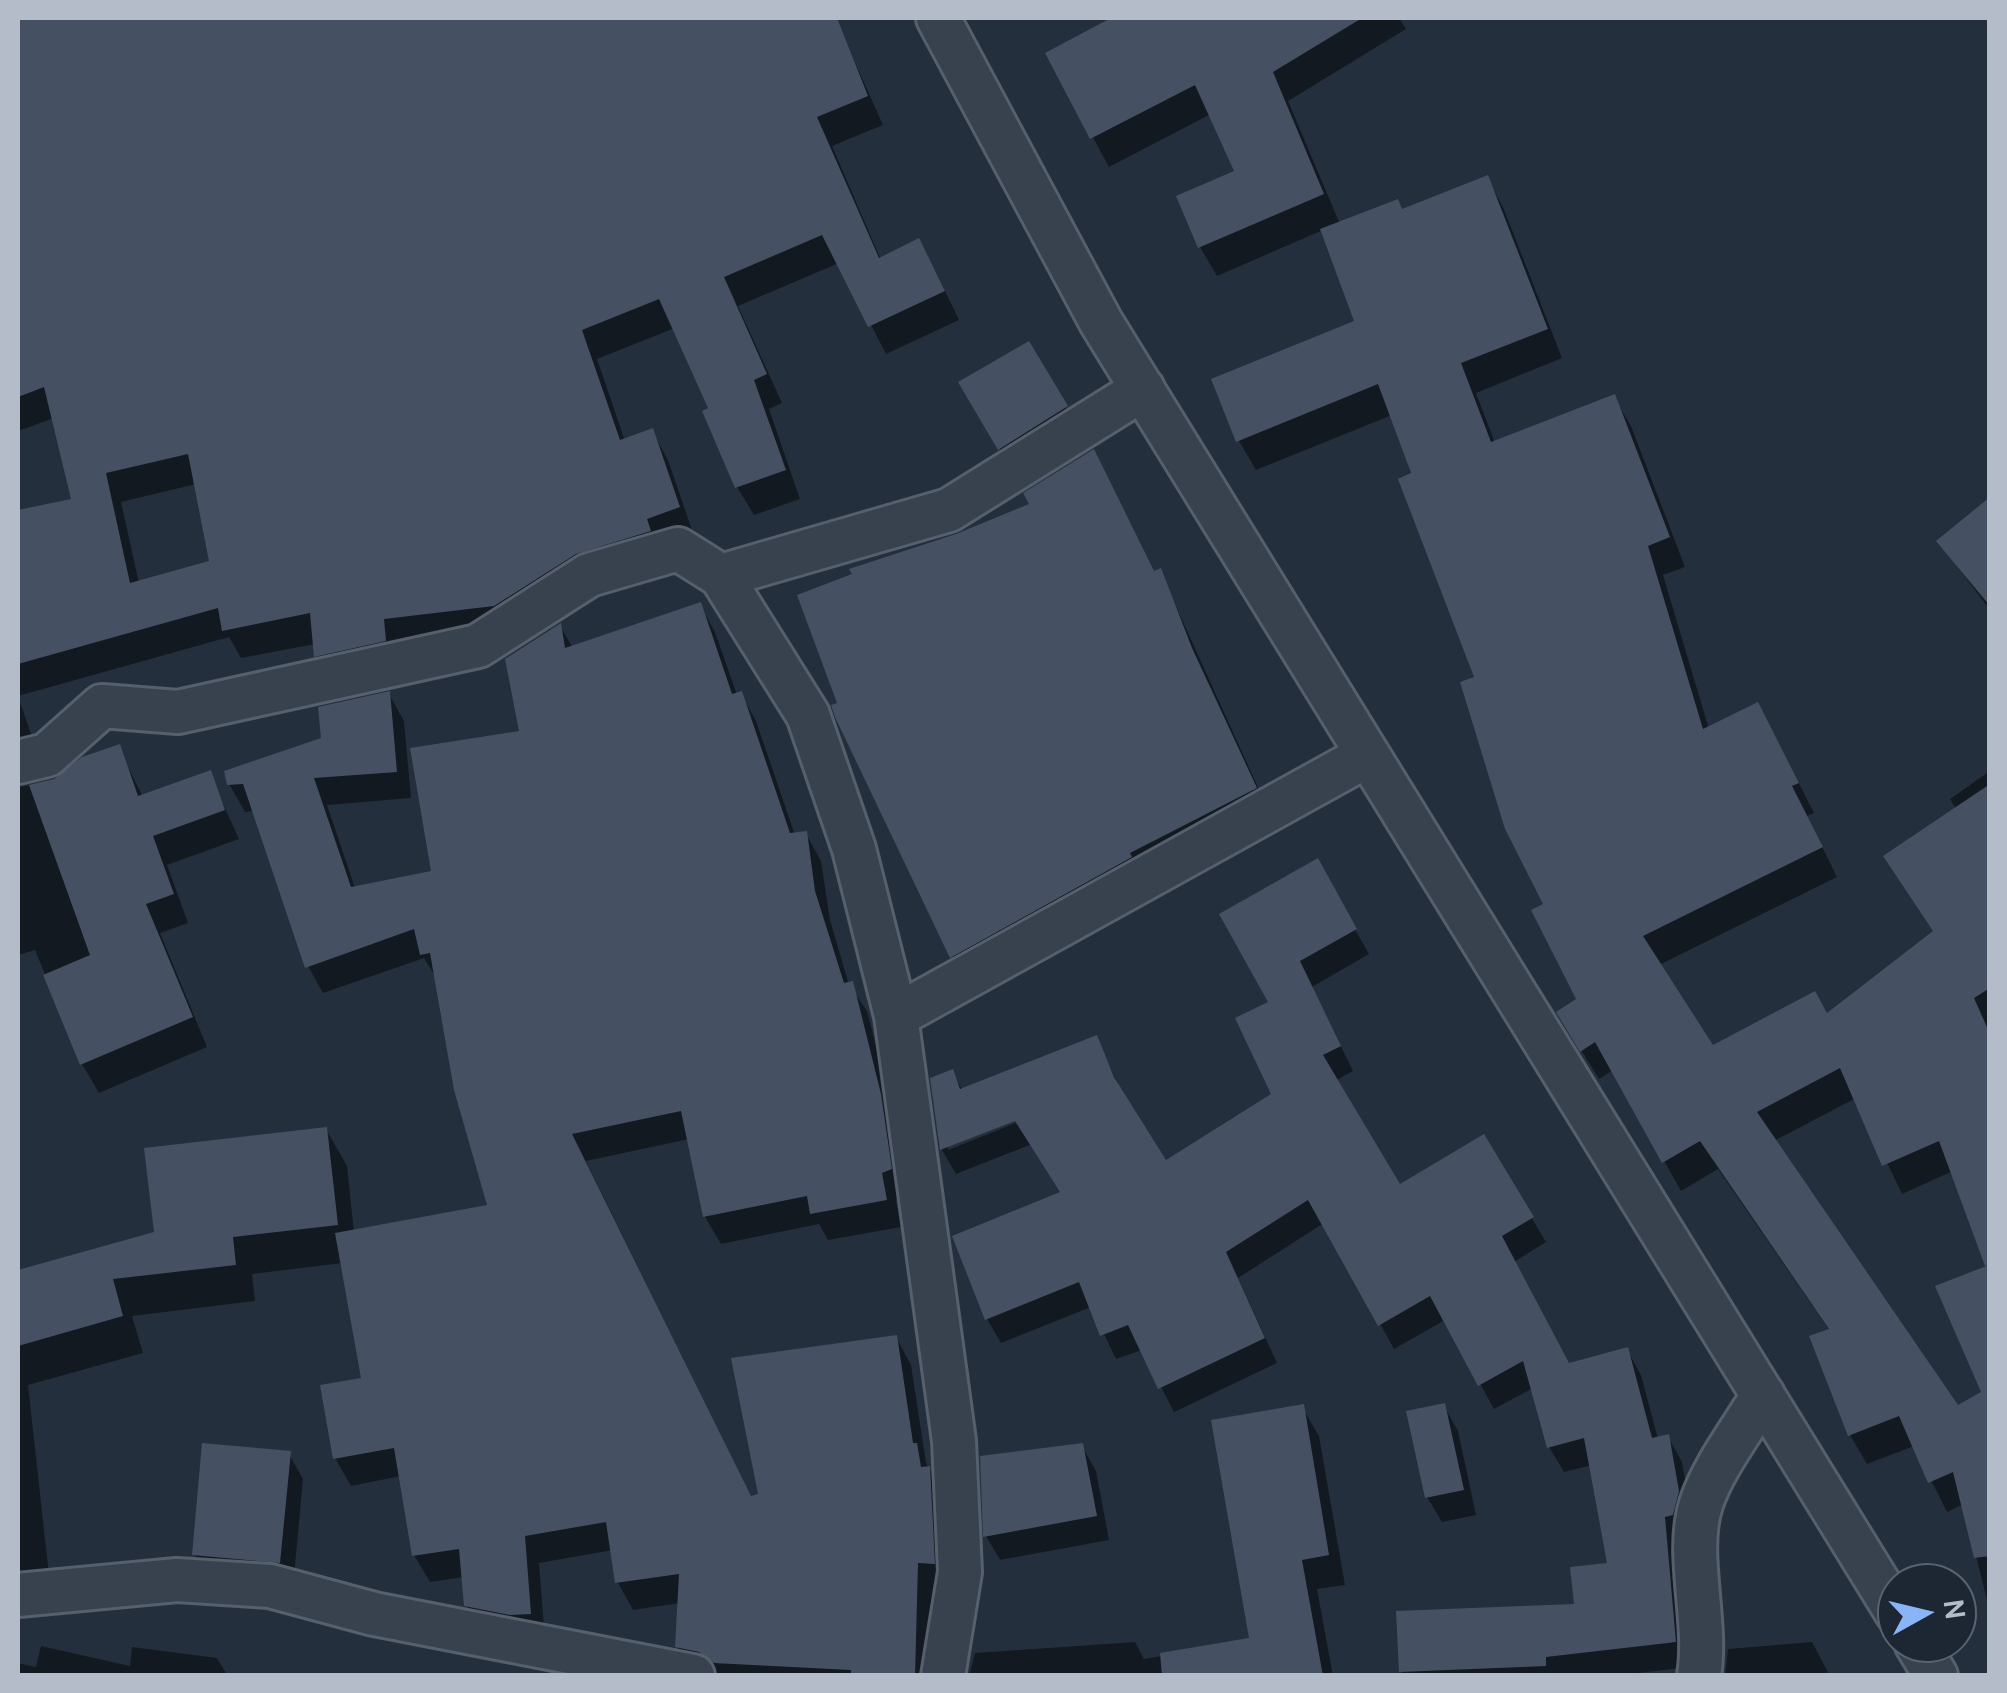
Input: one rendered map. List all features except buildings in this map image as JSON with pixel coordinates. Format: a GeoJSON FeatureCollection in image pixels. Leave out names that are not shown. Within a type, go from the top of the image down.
{"type":"FeatureCollection","features":[{"type":"Feature","properties":{"kind":"street"},"geometry":{"type":"LineString","coordinates":[[938,18],[1101,322],[1877,1580]]}},
{"type":"Feature","properties":{"kind":"street"},"geometry":{"type":"LineString","coordinates":[[722,576],[948,510],[1142,389]]}},
{"type":"Feature","properties":{"kind":"street"},"geometry":{"type":"LineString","coordinates":[[18,762],[47,755],[102,706],[178,712],[478,646],[589,575],[678,549],[722,576],[808,715],[854,850],[896,1016],[954,1441],[960,1572],[943,1676]]}},
{"type":"Feature","properties":{"kind":"street"},"geometry":{"type":"LineString","coordinates":[[896,1016],[1368,755]]}},
{"type":"Feature","properties":{"kind":"street"},"geometry":{"type":"LineString","coordinates":[[1699,1676],[1704,1649],[1698,1554],[1702,1501],[1763,1395]]}},
{"type":"Feature","properties":{"kind":"street"},"geometry":{"type":"LineString","coordinates":[[18,1596],[177,1580],[270,1586],[374,1614],[693,1676]]}}]}
